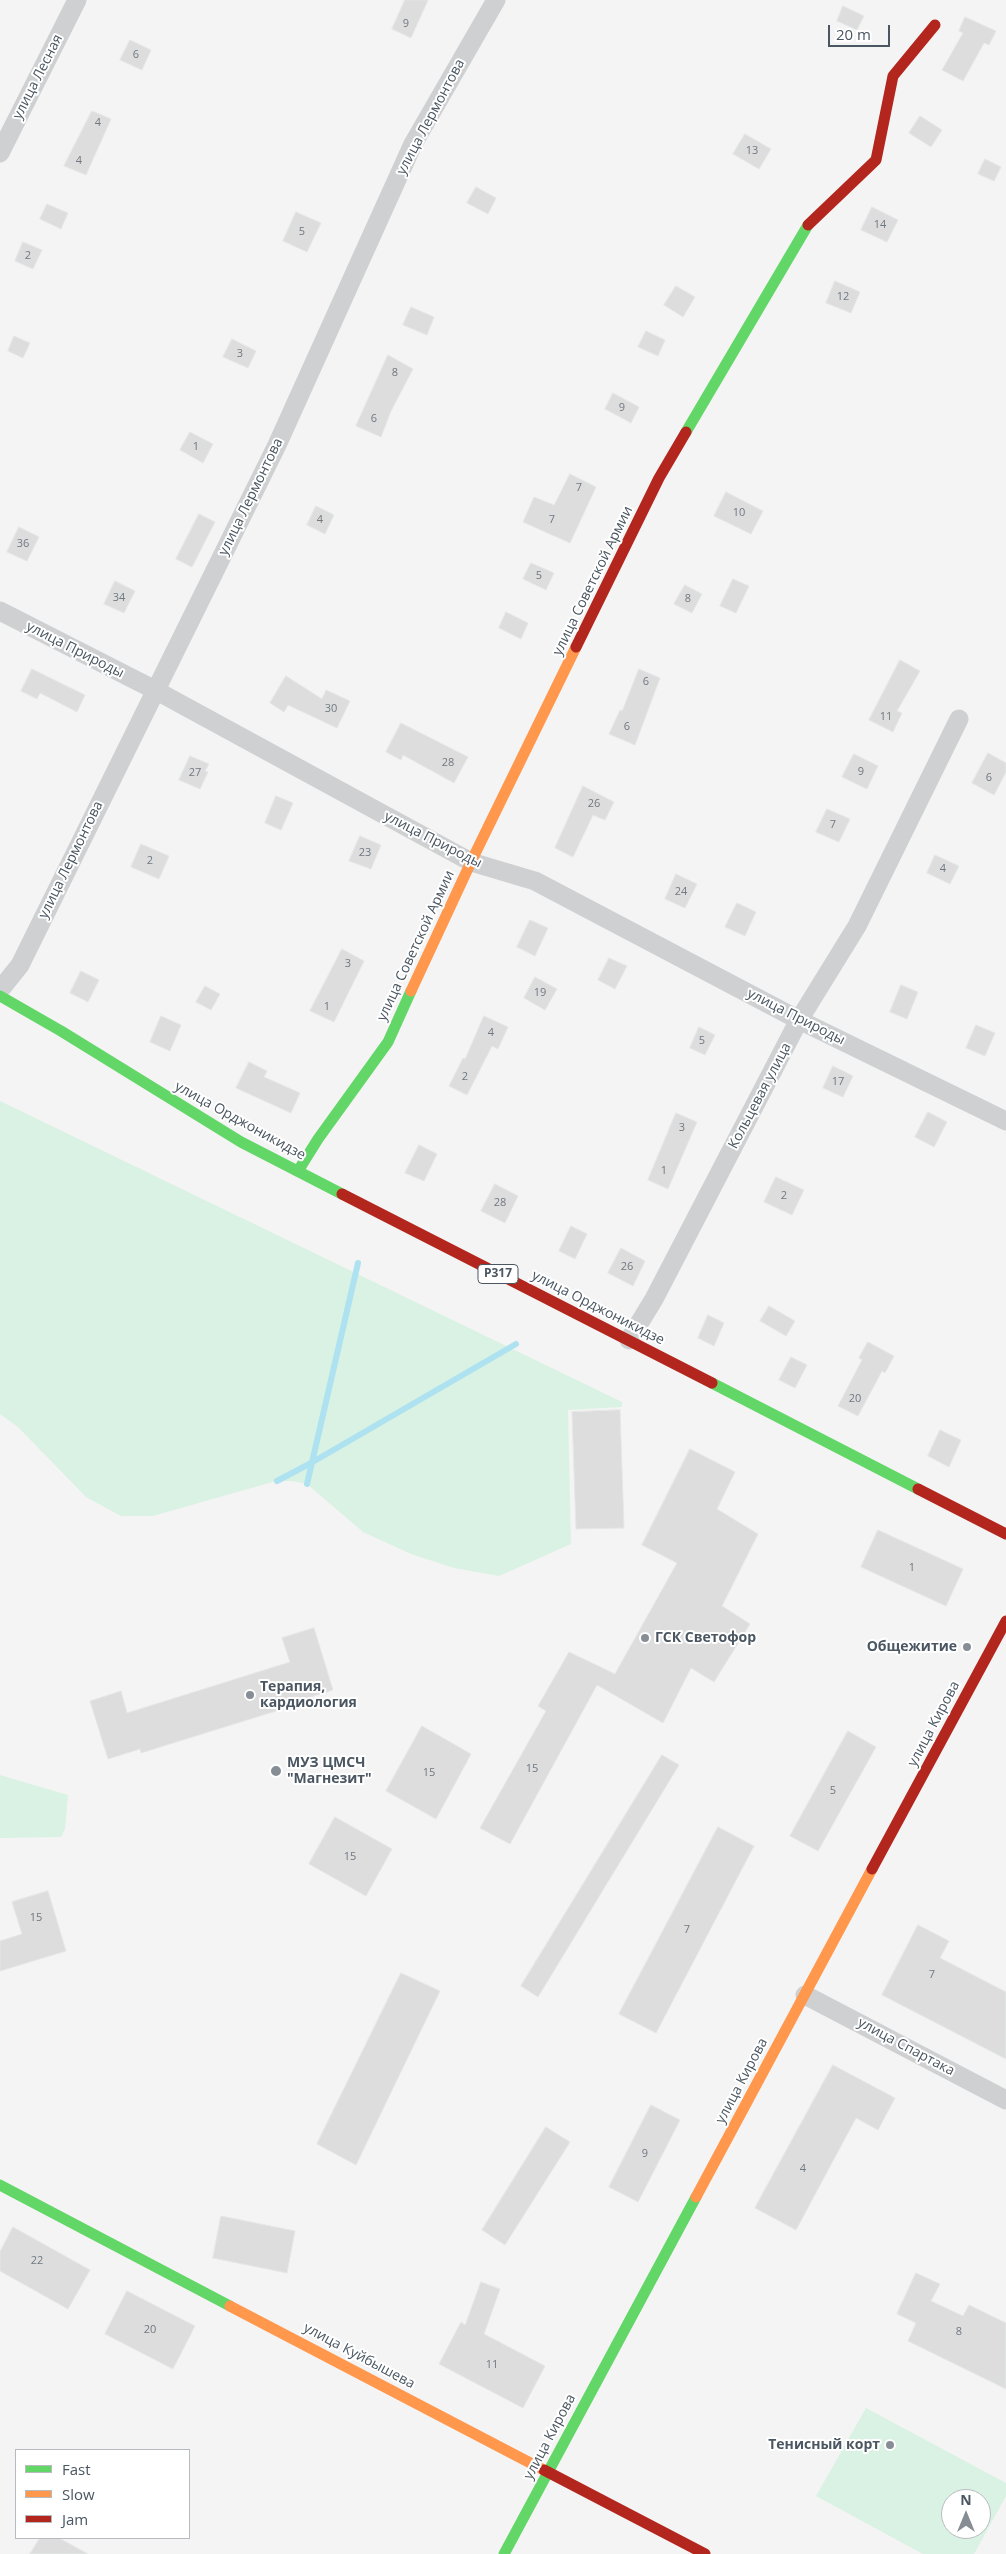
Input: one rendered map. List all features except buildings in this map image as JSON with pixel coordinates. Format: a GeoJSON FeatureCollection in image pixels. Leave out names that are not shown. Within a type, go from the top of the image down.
{"type":"FeatureCollection","features":[{"type":"Feature","properties":{"kind":"main road","name":"улица Советской Армии"},"geometry":{"type":"LineString","coordinates":[[298,1171],[318,1138],[388,1042],[472,862],[659,478],[811,220],[876,160],[893,76],[935,25]]}},
{"type":"Feature","properties":{"kind":"main road","name":"улица Орджоникидзе"},"geometry":{"type":"LineString","coordinates":[[0,996],[59,1028],[138,1080],[224,1132],[402,1226],[629,1340],[1006,1534]]}},
{"type":"Feature","properties":{"kind":"main road","name":"улица Кирова"},"geometry":{"type":"LineString","coordinates":[[504,2554],[1006,1622]]}},
{"type":"Feature","properties":{"kind":"main road","name":"улица Куйбышева"},"geometry":{"type":"LineString","coordinates":[[0,2186],[705,2554]]}},
{"type":"Feature","properties":{"kind":"street","name":"улица Лесная"},"geometry":{"type":"LineString","coordinates":[[0,153],[77,0]]}},
{"type":"Feature","properties":{"kind":"street","name":"улица Лермонтова"},"geometry":{"type":"LineString","coordinates":[[0,990],[20,964],[277,445],[413,144],[496,0]]}},
{"type":"Feature","properties":{"kind":"street","name":"улица Природы"},"geometry":{"type":"LineString","coordinates":[[0,611],[156,690],[472,862],[535,881],[799,1020],[1006,1121]]}},
{"type":"Feature","properties":{"kind":"street","name":"Кольцевая улица"},"geometry":{"type":"LineString","coordinates":[[629,1340],[654,1299],[799,1020],[857,926],[959,719]]}},
{"type":"Feature","properties":{"kind":"street","name":"улица Спартака"},"geometry":{"type":"LineString","coordinates":[[805,1994],[1006,2100]]}},
{"type":"Feature","properties":{"kind":"green space"},"geometry":{"type":"Polygon","coordinates":[[[0,1101],[622,1402],[622,1407],[568,1410],[571,1544],[499,1576],[454,1568],[411,1554],[363,1532],[307,1484],[276,1481],[153,1516],[121,1516],[86,1497],[18,1427],[0,1414],[0,1101]]]}},
{"type":"Feature","properties":{"kind":"green space"},"geometry":{"type":"Polygon","coordinates":[[[0,1775],[68,1795],[65,1829],[61,1837],[0,1838],[0,1775]]]}},
{"type":"Feature","properties":{"kind":"green space","name":"Тенисный корт"},"geometry":{"type":"Polygon","coordinates":[[[866,2408],[1006,2483],[1006,2496],[991,2523],[991,2489],[941,2489],[941,2539],[982,2539],[974,2554],[923,2554],[816,2496],[866,2408]]]}},
{"type":"Feature","properties":{"kind":"waterway"},"geometry":{"type":"LineString","coordinates":[[307,1484],[358,1263]]}},
{"type":"Feature","properties":{"kind":"waterway"},"geometry":{"type":"LineString","coordinates":[[277,1481],[516,1344]]}},
{"type":"Feature","properties":{"kind":"traffic: fast"},"geometry":{"type":"LineString","coordinates":[[686,432],[808,225]]}},
{"type":"Feature","properties":{"kind":"traffic: fast"},"geometry":{"type":"LineString","coordinates":[[298,1171],[318,1139],[388,1042],[411,991]]}},
{"type":"Feature","properties":{"kind":"traffic: fast"},"geometry":{"type":"LineString","coordinates":[[0,996],[61,1031],[241,1142],[342,1194]]}},
{"type":"Feature","properties":{"kind":"traffic: fast"},"geometry":{"type":"LineString","coordinates":[[712,1383],[918,1489]]}},
{"type":"Feature","properties":{"kind":"traffic: fast"},"geometry":{"type":"LineString","coordinates":[[0,2185],[230,2306]]}},
{"type":"Feature","properties":{"kind":"traffic: fast"},"geometry":{"type":"LineString","coordinates":[[504,2554],[696,2197]]}},
{"type":"Feature","properties":{"kind":"traffic: slow"},"geometry":{"type":"LineString","coordinates":[[411,991],[471,862],[576,647]]}},
{"type":"Feature","properties":{"kind":"traffic: slow"},"geometry":{"type":"LineString","coordinates":[[696,2197],[872,1869]]}},
{"type":"Feature","properties":{"kind":"traffic: slow"},"geometry":{"type":"LineString","coordinates":[[230,2306],[544,2470]]}},
{"type":"Feature","properties":{"kind":"traffic: jam"},"geometry":{"type":"LineString","coordinates":[[808,225],[876,160],[893,76],[935,25]]}},
{"type":"Feature","properties":{"kind":"traffic: jam"},"geometry":{"type":"LineString","coordinates":[[576,647],[659,478],[686,432]]}},
{"type":"Feature","properties":{"kind":"traffic: jam"},"geometry":{"type":"LineString","coordinates":[[342,1194],[712,1383]]}},
{"type":"Feature","properties":{"kind":"traffic: jam"},"geometry":{"type":"LineString","coordinates":[[918,1489],[1006,1534]]}},
{"type":"Feature","properties":{"kind":"traffic: jam"},"geometry":{"type":"LineString","coordinates":[[872,1869],[1006,1621]]}},
{"type":"Feature","properties":{"kind":"traffic: jam"},"geometry":{"type":"LineString","coordinates":[[544,2470],[705,2554]]}},
{"type":"Feature","properties":{"kind":"place","name":"ГСК Светофор"},"geometry":{"type":"Point","coordinates":[645,1638]}},
{"type":"Feature","properties":{"kind":"place","name":"Общежитие"},"geometry":{"type":"Point","coordinates":[967,1647]}},
{"type":"Feature","properties":{"kind":"place","name":"Терапия, кардиология"},"geometry":{"type":"Point","coordinates":[250,1695]}},
{"type":"Feature","properties":{"kind":"place","name":"МУЗ ЦМСЧ \"Магнезит\""},"geometry":{"type":"Point","coordinates":[276,1771]}},
{"type":"Feature","properties":{"kind":"place","name":"Тенисный корт"},"geometry":{"type":"Point","coordinates":[890,2445]}}]}
